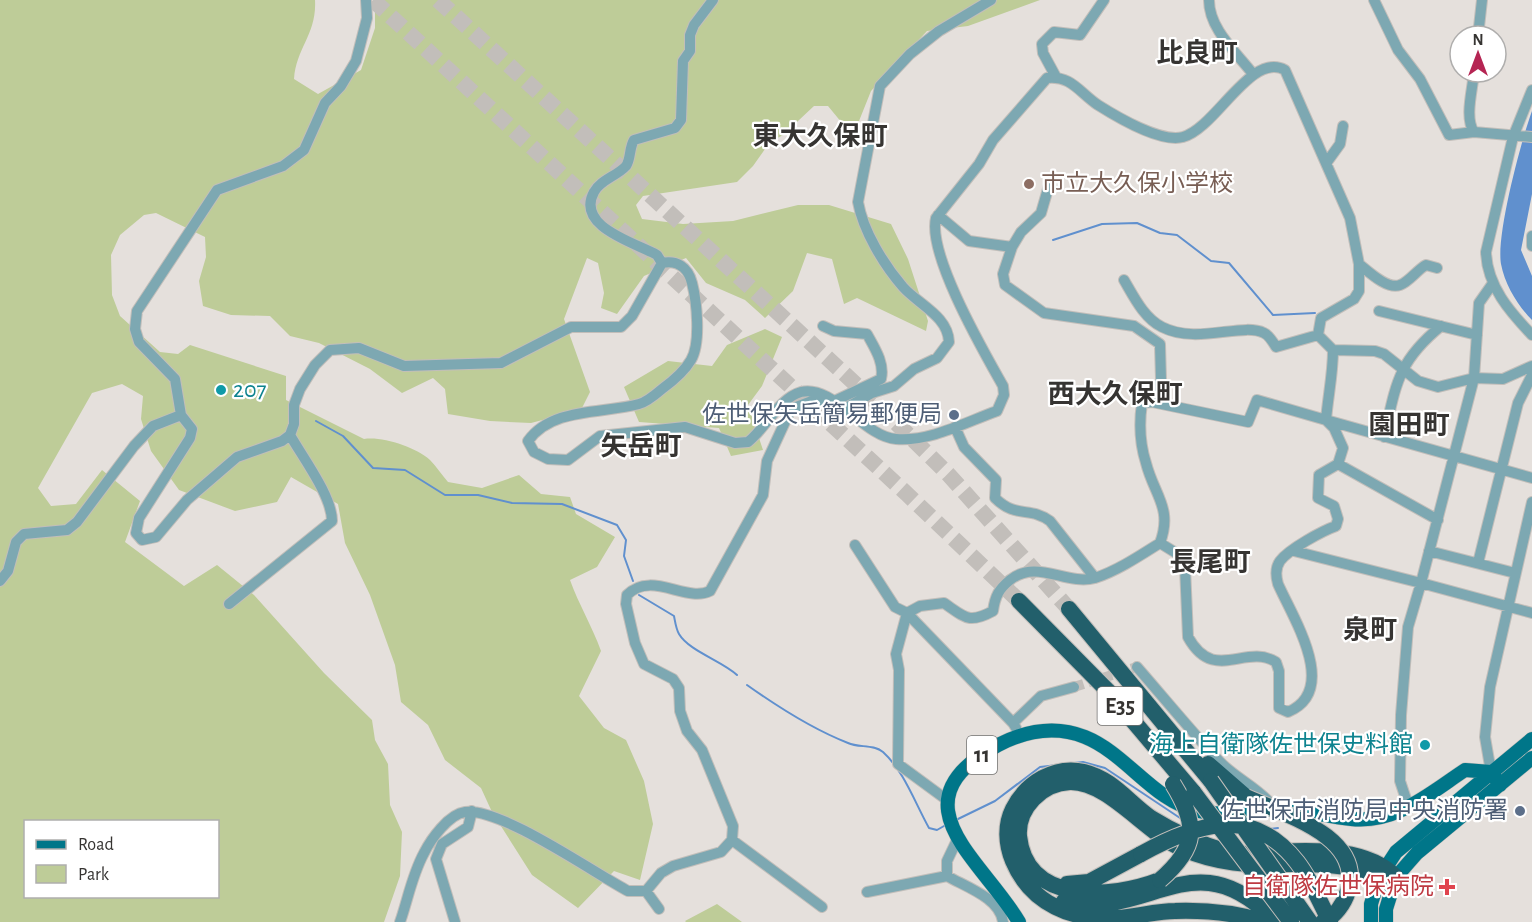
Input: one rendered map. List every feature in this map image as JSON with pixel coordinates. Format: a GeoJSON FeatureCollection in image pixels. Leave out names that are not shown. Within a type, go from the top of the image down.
{"type":"FeatureCollection","features":[{"type":"Feature","properties":{"kind":"highway","name":"E35"},"geometry":{"type":"LineString","coordinates":[[1019,601],[1107,690],[1234,843],[1292,922]]}},
{"type":"Feature","properties":{"kind":"highway","name":"E35"},"geometry":{"type":"LineString","coordinates":[[1069,609],[1113,658],[1211,781],[1310,922]]}},
{"type":"Feature","properties":{"kind":"highway"},"geometry":{"type":"LineString","coordinates":[[1032,889],[1065,902],[1104,906],[1166,884],[1189,846],[1189,814],[1173,784],[1134,732],[1071,663],[1041,623]]}},
{"type":"Feature","properties":{"kind":"highway"},"geometry":{"type":"LineString","coordinates":[[1113,658],[1220,778],[1246,797],[1327,835],[1340,847],[1347,859],[1349,887],[1345,900],[1336,913],[1323,922]]}},
{"type":"Feature","properties":{"kind":"highway"},"geometry":{"type":"LineString","coordinates":[[1265,922],[1222,912],[1174,910],[1118,918],[1085,918],[1060,911],[1032,889],[1017,871],[1009,852],[1007,837],[1011,813],[1026,789],[1039,779],[1071,771],[1084,772],[1117,788],[1150,817],[1184,836],[1232,854],[1324,850],[1386,874]]}},
{"type":"Feature","properties":{"kind":"highway"},"geometry":{"type":"LineString","coordinates":[[1276,922],[1251,900],[1232,888],[1209,882],[1166,884],[1096,894],[1073,893],[1035,874],[1025,859],[1019,830],[1022,816],[1035,797],[1057,784],[1071,782],[1096,789],[1155,833],[1180,848],[1211,859],[1258,866],[1308,863],[1386,874]]}},
{"type":"Feature","properties":{"kind":"highway"},"geometry":{"type":"LineString","coordinates":[[1054,884],[1089,882],[1173,836],[1214,824],[1255,830],[1285,848],[1298,862],[1330,922]]}},
{"type":"Feature","properties":{"kind":"main road","name":"11"},"geometry":{"type":"LineString","coordinates":[[1018,922],[1003,896],[971,861],[957,840],[949,819],[947,800],[961,770],[1016,728],[1064,731],[1085,737],[1112,751],[1160,792],[1196,811],[1220,815],[1275,809],[1309,810],[1350,819],[1370,820],[1409,807],[1465,770],[1491,772]]}},
{"type":"Feature","properties":{"kind":"main road"},"geometry":{"type":"LineString","coordinates":[[1371,922],[1371,904],[1396,852],[1532,739]]}},
{"type":"Feature","properties":{"kind":"main road"},"geometry":{"type":"LineString","coordinates":[[1386,874],[1418,853],[1532,758]]}},
{"type":"Feature","properties":{"kind":"main road"},"geometry":{"type":"LineString","coordinates":[[1491,772],[1500,785]]}},
{"type":"Feature","properties":{"kind":"main road"},"geometry":{"type":"LineString","coordinates":[[1386,874],[1386,922]]}},
{"type":"Feature","properties":{"kind":"street"},"geometry":{"type":"LineString","coordinates":[[366,0],[367,18],[356,62],[341,86],[325,103],[304,150],[283,166],[217,190],[137,311],[135,329],[139,342],[175,379],[181,415],[192,429],[190,438],[139,518],[136,533],[142,540],[156,537],[188,500],[237,457],[282,441],[290,435],[294,424],[294,405],[300,389],[315,365],[330,350],[359,348],[404,366],[501,363],[571,327],[621,327],[632,316],[662,263],[672,261],[683,266],[694,290],[697,328],[693,357],[685,369],[669,384],[640,404],[599,409],[562,419],[536,431],[528,441],[534,452],[548,459],[568,460],[600,436],[685,427],[735,443],[748,442],[785,402],[801,393],[817,391],[883,437],[897,439],[919,438],[997,411],[1004,395],[1003,386],[953,288],[935,241],[934,225],[938,215],[1043,80],[1056,77],[1068,80],[1096,104],[1127,122],[1175,139],[1185,137],[1202,128],[1253,74],[1270,67],[1285,70],[1350,218],[1359,264],[1359,291],[1348,303],[1329,311],[1321,318],[1318,335]]}},
{"type":"Feature","properties":{"kind":"street"},"geometry":{"type":"LineString","coordinates":[[662,263],[657,255],[603,227],[592,215],[590,204],[594,190],[618,174],[628,163],[630,148],[634,140],[675,128],[681,120],[683,61],[690,51],[690,35],[694,25],[713,0]]}},
{"type":"Feature","properties":{"kind":"street"},"geometry":{"type":"LineString","coordinates":[[844,409],[872,393],[894,386],[914,369],[937,358],[949,342],[946,327],[939,318],[924,308],[902,286],[871,238],[861,216],[858,202],[880,86],[910,54],[939,31],[991,0]]}},
{"type":"Feature","properties":{"kind":"street"},"geometry":{"type":"LineString","coordinates":[[1056,77],[1043,53],[1042,44],[1054,32],[1080,35],[1104,0]]}},
{"type":"Feature","properties":{"kind":"street"},"geometry":{"type":"LineString","coordinates":[[1209,0],[1209,14],[1216,26],[1253,74]]}},
{"type":"Feature","properties":{"kind":"street"},"geometry":{"type":"LineString","coordinates":[[1374,0],[1398,50],[1420,79],[1449,135],[1474,132],[1532,137]]}},
{"type":"Feature","properties":{"kind":"street"},"geometry":{"type":"LineString","coordinates":[[1479,24],[1482,0]]}},
{"type":"Feature","properties":{"kind":"street"},"geometry":{"type":"LineString","coordinates":[[1473,84],[1470,127],[1474,132]]}},
{"type":"Feature","properties":{"kind":"street"},"geometry":{"type":"LineString","coordinates":[[1532,90],[1516,137],[1486,252],[1487,269],[1504,303],[1532,335]]}},
{"type":"Feature","properties":{"kind":"street"},"geometry":{"type":"LineString","coordinates":[[1327,162],[1340,144],[1343,126]]}},
{"type":"Feature","properties":{"kind":"street"},"geometry":{"type":"LineString","coordinates":[[1050,182],[1041,213],[1021,232],[1012,247],[1003,274],[1005,285],[1044,313],[1134,326],[1160,344],[1161,380],[1152,402]]}},
{"type":"Feature","properties":{"kind":"street"},"geometry":{"type":"LineString","coordinates":[[938,215],[969,242],[1012,247]]}},
{"type":"Feature","properties":{"kind":"street"},"geometry":{"type":"LineString","coordinates":[[1532,237],[1532,246]]}},
{"type":"Feature","properties":{"kind":"street"},"geometry":{"type":"LineString","coordinates":[[1359,264],[1384,282],[1395,286],[1401,285],[1426,265],[1437,268]]}},
{"type":"Feature","properties":{"kind":"street"},"geometry":{"type":"LineString","coordinates":[[1124,280],[1142,310],[1162,327],[1193,336],[1255,330],[1266,333],[1276,347],[1318,335]]}},
{"type":"Feature","properties":{"kind":"street"},"geometry":{"type":"LineString","coordinates":[[1409,807],[1400,781],[1401,715],[1408,627],[1455,458],[1474,378],[1479,303],[1493,283]]}},
{"type":"Feature","properties":{"kind":"street"},"geometry":{"type":"LineString","coordinates":[[1379,311],[1477,335]]}},
{"type":"Feature","properties":{"kind":"street"},"geometry":{"type":"LineString","coordinates":[[646,891],[661,873],[673,866],[721,852],[732,840],[733,826],[702,750],[687,731],[680,711],[680,688],[673,679],[644,664],[634,643],[626,604],[627,595],[638,587],[659,586],[703,594],[710,591],[763,495],[767,460],[792,409],[812,401],[826,405],[833,403],[881,379],[882,368],[877,351],[867,334],[834,331],[823,326]]}},
{"type":"Feature","properties":{"kind":"street"},"geometry":{"type":"LineString","coordinates":[[1384,437],[1402,368],[1420,343],[1441,326]]}},
{"type":"Feature","properties":{"kind":"street"},"geometry":{"type":"LineString","coordinates":[[1318,335],[1333,350],[1375,351],[1418,381],[1438,387],[1474,378],[1503,379],[1532,366]]}},
{"type":"Feature","properties":{"kind":"street"},"geometry":{"type":"LineString","coordinates":[[1160,543],[1181,556],[1185,567],[1188,636],[1193,646],[1205,658],[1220,662],[1267,656],[1276,662],[1279,671],[1277,701],[1279,708],[1288,712],[1298,707],[1306,698],[1312,675],[1308,648],[1278,584],[1276,573],[1280,561],[1309,538],[1336,526],[1338,519],[1334,506],[1318,498],[1317,488],[1319,474],[1338,464],[1343,448],[1334,428],[1326,420],[1328,395],[1333,375],[1333,350]]}},
{"type":"Feature","properties":{"kind":"street"},"geometry":{"type":"LineString","coordinates":[[1478,564],[1503,471],[1518,403],[1532,375]]}},
{"type":"Feature","properties":{"kind":"street"},"geometry":{"type":"LineString","coordinates":[[947,800],[898,764],[899,670],[896,654],[907,613],[920,606],[944,603],[968,619],[976,620],[993,611],[995,597],[1016,575],[1040,570],[1079,579],[1095,578],[1160,543],[1167,518],[1146,465],[1140,420],[1142,403],[1152,402],[1248,422],[1257,400],[1532,478]]}},
{"type":"Feature","properties":{"kind":"street"},"geometry":{"type":"LineString","coordinates":[[0,581],[8,571],[16,542],[24,534],[67,530],[77,522],[134,446],[153,426],[181,415]]}},
{"type":"Feature","properties":{"kind":"street"},"geometry":{"type":"LineString","coordinates":[[955,427],[964,447],[996,480],[995,498],[1004,508],[1015,512],[1041,515],[1050,521],[1095,578]]}},
{"type":"Feature","properties":{"kind":"street"},"geometry":{"type":"LineString","coordinates":[[229,604],[332,521],[332,512],[327,499],[290,435]]}},
{"type":"Feature","properties":{"kind":"street"},"geometry":{"type":"LineString","coordinates":[[1338,464],[1438,520]]}},
{"type":"Feature","properties":{"kind":"street"},"geometry":{"type":"LineString","coordinates":[[1491,772],[1485,737],[1490,687],[1532,502]]}},
{"type":"Feature","properties":{"kind":"street"},"geometry":{"type":"LineString","coordinates":[[855,545],[895,607],[907,613],[1016,728],[1041,696],[1074,687]]}},
{"type":"Feature","properties":{"kind":"street"},"geometry":{"type":"LineString","coordinates":[[1294,551],[1532,613]]}},
{"type":"Feature","properties":{"kind":"street"},"geometry":{"type":"LineString","coordinates":[[1429,551],[1515,573]]}},
{"type":"Feature","properties":{"kind":"street"},"geometry":{"type":"LineString","coordinates":[[1137,667],[1220,762],[1240,780],[1263,794],[1275,809]]}},
{"type":"Feature","properties":{"kind":"street"},"geometry":{"type":"LineString","coordinates":[[455,922],[436,859],[442,844],[468,827],[472,811]]}},
{"type":"Feature","properties":{"kind":"street"},"geometry":{"type":"LineString","coordinates":[[400,922],[412,879],[424,851],[448,822],[462,812],[481,812],[511,824],[628,891],[646,891]]}},
{"type":"Feature","properties":{"kind":"street"},"geometry":{"type":"LineString","coordinates":[[732,840],[822,907]]}},
{"type":"Feature","properties":{"kind":"street"},"geometry":{"type":"LineString","coordinates":[[947,876],[947,861],[957,840]]}},
{"type":"Feature","properties":{"kind":"street"},"geometry":{"type":"LineString","coordinates":[[867,892],[947,876],[994,903],[1002,912],[1003,922]]}},
{"type":"Feature","properties":{"kind":"street"},"geometry":{"type":"LineString","coordinates":[[646,891],[659,909]]}},
{"type":"Feature","properties":{"kind":"green space"},"geometry":{"type":"Polygon","coordinates":[[[0,0],[315,0],[313,22],[298,58],[294,79],[318,94],[361,70],[375,28],[375,0],[1040,0],[968,26],[927,31],[871,91],[857,126],[842,123],[828,106],[814,106],[783,135],[770,142],[753,166],[737,182],[643,196],[636,205],[642,219],[683,224],[733,221],[798,205],[829,205],[891,224],[908,259],[928,321],[926,331],[857,298],[844,304],[832,259],[807,253],[793,291],[765,318],[745,300],[706,283],[686,258],[644,276],[617,314],[601,308],[604,293],[598,263],[587,258],[564,319],[590,392],[581,410],[531,423],[490,421],[448,414],[445,389],[433,378],[402,393],[370,369],[319,343],[290,336],[270,316],[231,315],[203,306],[199,281],[206,257],[205,237],[156,213],[144,215],[120,235],[111,255],[112,295],[120,316],[160,352],[178,354],[190,345],[286,376],[286,400],[364,439],[389,441],[424,455],[448,482],[482,488],[519,475],[541,494],[570,497],[576,514],[615,537],[597,567],[570,580],[601,651],[579,696],[604,728],[626,740],[644,781],[653,824],[640,880],[614,871],[578,908],[532,875],[492,812],[481,788],[445,760],[428,725],[401,702],[395,665],[370,595],[345,543],[338,504],[291,477],[277,502],[235,511],[179,490],[151,451],[141,419],[143,396],[122,384],[92,393],[38,488],[51,506],[76,504],[102,470],[140,501],[125,542],[184,586],[217,565],[254,595],[324,673],[372,720],[375,740],[388,764],[390,805],[402,832],[400,876],[384,922],[0,922],[0,0]]]}},
{"type":"Feature","properties":{"kind":"green space"},"geometry":{"type":"Polygon","coordinates":[[[765,329],[782,337],[762,386],[748,405],[763,450],[731,456],[719,428],[639,422],[624,387],[668,361],[712,366],[727,345],[765,329]]]}},
{"type":"Feature","properties":{"kind":"green space"},"geometry":{"type":"Polygon","coordinates":[[[717,904],[742,922],[685,921],[717,904]]]}},
{"type":"Feature","properties":{"kind":"water"},"geometry":{"type":"Polygon","coordinates":[[[1532,111],[1532,194],[1521,250],[1532,276],[1532,320],[1517,302],[1509,287],[1501,264],[1500,250],[1510,188],[1532,111]]]}},
{"type":"Feature","properties":{"kind":"waterway"},"geometry":{"type":"LineString","coordinates":[[1053,240],[1102,224],[1137,223],[1160,233],[1177,235],[1211,261],[1229,263],[1273,315],[1315,313]]}},
{"type":"Feature","properties":{"kind":"waterway"},"geometry":{"type":"LineString","coordinates":[[316,421],[343,436],[373,468],[405,470],[445,495],[478,495],[512,503],[562,504],[617,525],[626,540],[624,556],[633,581]]}},
{"type":"Feature","properties":{"kind":"waterway"},"geometry":{"type":"LineString","coordinates":[[639,595],[674,616],[679,634],[690,646],[737,675]]}},
{"type":"Feature","properties":{"kind":"waterway"},"geometry":{"type":"LineString","coordinates":[[747,685],[821,731],[852,744],[875,748],[883,752],[897,768],[929,828],[937,830],[944,826]]}},
{"type":"Feature","properties":{"kind":"waterway"},"geometry":{"type":"LineString","coordinates":[[958,819],[995,801],[1040,767],[1083,762],[1105,768],[1180,818]]}},
{"type":"Feature","properties":{"kind":"waterway"},"geometry":{"type":"LineString","coordinates":[[1269,829],[1278,828]]}},
{"type":"Feature","properties":{"kind":"tunnel"},"geometry":{"type":"LineString","coordinates":[[373,0],[908,495],[1019,601]]}},
{"type":"Feature","properties":{"kind":"tunnel"},"geometry":{"type":"LineString","coordinates":[[438,0],[875,402],[948,474],[1069,609]]}},
{"type":"Feature","properties":{"kind":"tunnel"},"geometry":{"type":"LineString","coordinates":[[1074,687],[1137,667]]}},
{"type":"Feature","properties":{"kind":"place","name":"市立大久保小学校"},"geometry":{"type":"Point","coordinates":[1029,184]}},
{"type":"Feature","properties":{"kind":"place","name":"207"},"geometry":{"type":"Point","coordinates":[221,390]}},
{"type":"Feature","properties":{"kind":"place","name":"佐世保矢岳簡易郵便局"},"geometry":{"type":"Point","coordinates":[954,415]}},
{"type":"Feature","properties":{"kind":"place","name":"海上自衛隊佐世保史料館"},"geometry":{"type":"Point","coordinates":[1425,745]}},
{"type":"Feature","properties":{"kind":"place","name":"佐世保市消防局中央消防署"},"geometry":{"type":"Point","coordinates":[1520,811]}},
{"type":"Feature","properties":{"kind":"place","name":"自衛隊佐世保病院"},"geometry":{"type":"Point","coordinates":[1447,887]}},
{"type":"Feature","properties":{"kind":"district","name":"比良町"},"geometry":{"type":"Point","coordinates":[1197,53]}},
{"type":"Feature","properties":{"kind":"district","name":"東大久保町"},"geometry":{"type":"Point","coordinates":[820,136]}},
{"type":"Feature","properties":{"kind":"district","name":"西大久保町"},"geometry":{"type":"Point","coordinates":[1115,394]}},
{"type":"Feature","properties":{"kind":"district","name":"園田町"},"geometry":{"type":"Point","coordinates":[1409,425]}},
{"type":"Feature","properties":{"kind":"district","name":"矢岳町"},"geometry":{"type":"Point","coordinates":[641,446]}},
{"type":"Feature","properties":{"kind":"district","name":"長尾町"},"geometry":{"type":"Point","coordinates":[1210,562]}},
{"type":"Feature","properties":{"kind":"district","name":"泉町"},"geometry":{"type":"Point","coordinates":[1370,630]}}]}
